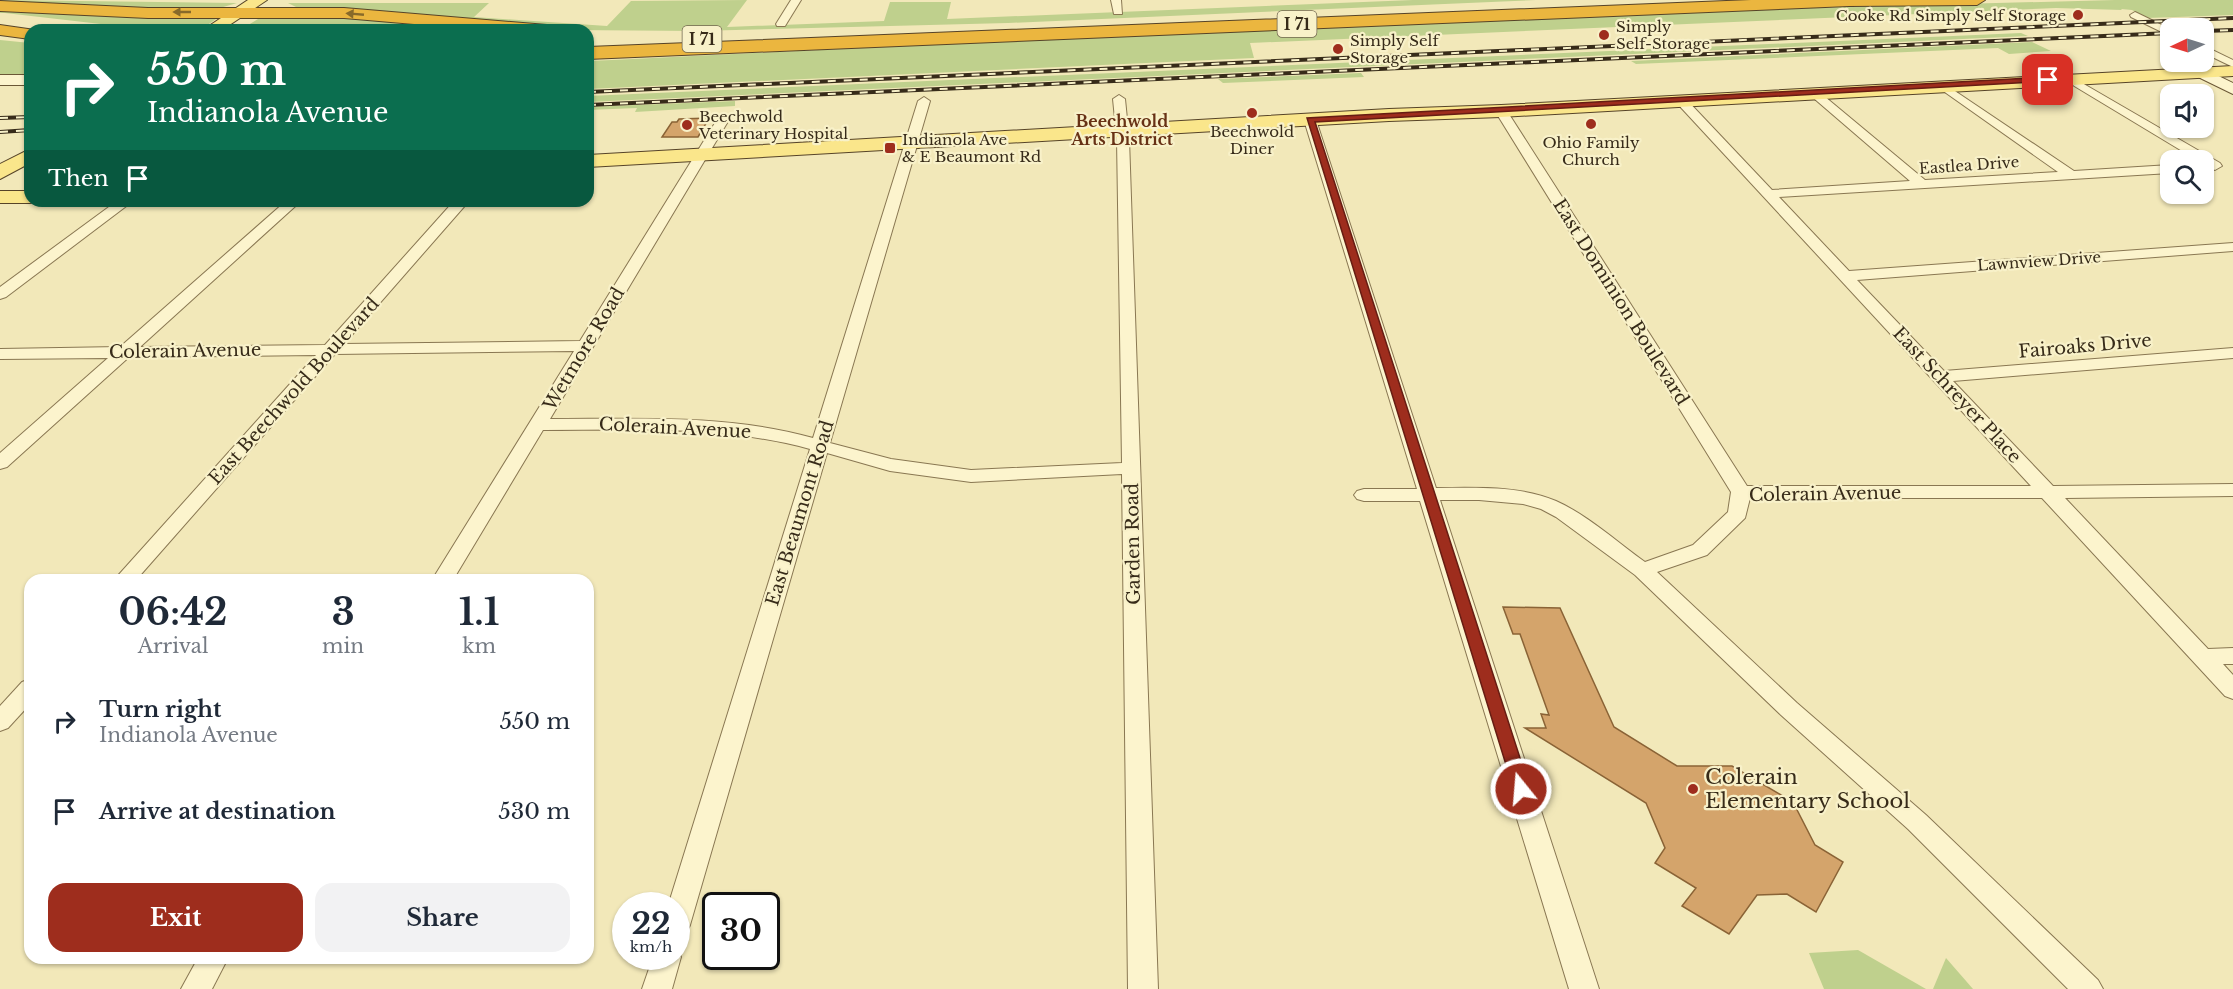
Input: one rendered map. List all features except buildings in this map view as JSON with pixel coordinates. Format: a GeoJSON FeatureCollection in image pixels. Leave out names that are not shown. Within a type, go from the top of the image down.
{"type":"FeatureCollection","features":[{"type":"Feature","properties":{"kind":"highway"},"geometry":{"type":"LineString","coordinates":[[286,0],[283,5],[285,7],[312,12]]}},
{"type":"Feature","properties":{"kind":"highway","name":"I 71"},"geometry":{"type":"LineString","coordinates":[[594,43],[1635,0]]}},
{"type":"Feature","properties":{"kind":"highway","name":"I 71"},"geometry":{"type":"LineString","coordinates":[[594,52],[711,49],[1874,0]]}},
{"type":"Feature","properties":{"kind":"highway"},"geometry":{"type":"LineString","coordinates":[[1779,4],[1977,0]]}},
{"type":"Feature","properties":{"kind":"highway"},"geometry":{"type":"LineString","coordinates":[[0,6],[148,13],[252,8],[475,24]]}},
{"type":"Feature","properties":{"kind":"highway"},"geometry":{"type":"LineString","coordinates":[[0,17],[57,24]]}},
{"type":"Feature","properties":{"kind":"highway"},"geometry":{"type":"LineString","coordinates":[[0,30],[24,35]]}},
{"type":"Feature","properties":{"kind":"highway"},"geometry":{"type":"LineString","coordinates":[[646,33],[816,34]]}},
{"type":"Feature","properties":{"kind":"highway"},"geometry":{"type":"LineString","coordinates":[[0,36],[24,36]]}},
{"type":"Feature","properties":{"kind":"highway"},"geometry":{"type":"LineString","coordinates":[[594,59],[711,49]]}},
{"type":"Feature","properties":{"kind":"main road"},"geometry":{"type":"LineString","coordinates":[[222,24],[252,8],[275,0]]}},
{"type":"Feature","properties":{"kind":"main road"},"geometry":{"type":"LineString","coordinates":[[235,24],[252,8]]}},
{"type":"Feature","properties":{"kind":"main road"},"geometry":{"type":"LineString","coordinates":[[2214,72],[2233,71]]}},
{"type":"Feature","properties":{"kind":"main road"},"geometry":{"type":"LineString","coordinates":[[594,161],[2200,72],[2233,89]]}},
{"type":"Feature","properties":{"kind":"main road"},"geometry":{"type":"LineString","coordinates":[[0,80],[24,80]]}},
{"type":"Feature","properties":{"kind":"main road"},"geometry":{"type":"LineString","coordinates":[[0,160],[24,146]]}},
{"type":"Feature","properties":{"kind":"main road"},"geometry":{"type":"LineString","coordinates":[[0,173],[24,159]]}},
{"type":"Feature","properties":{"kind":"main road"},"geometry":{"type":"LineString","coordinates":[[0,197],[24,197]]}},
{"type":"Feature","properties":{"kind":"street"},"geometry":{"type":"LineString","coordinates":[[781,24],[796,0]]}},
{"type":"Feature","properties":{"kind":"street"},"geometry":{"type":"LineString","coordinates":[[1116,0],[1118,12]]}},
{"type":"Feature","properties":{"kind":"street"},"geometry":{"type":"LineString","coordinates":[[2134,15],[2160,28]]}},
{"type":"Feature","properties":{"kind":"street"},"geometry":{"type":"LineString","coordinates":[[2214,54],[2233,64]]}},
{"type":"Feature","properties":{"kind":"street"},"geometry":{"type":"LineString","coordinates":[[2070,79],[2183,150]]}},
{"type":"Feature","properties":{"kind":"street"},"geometry":{"type":"LineString","coordinates":[[1943,86],[2071,175]]}},
{"type":"Feature","properties":{"kind":"street"},"geometry":{"type":"LineString","coordinates":[[1814,93],[1923,185]]}},
{"type":"Feature","properties":{"kind":"street","name":"Garden Road"},"geometry":{"type":"LineString","coordinates":[[1119,99],[1123,131],[1143,989]]}},
{"type":"Feature","properties":{"kind":"street","name":"East Schreyer Place"},"geometry":{"type":"LineString","coordinates":[[1680,100],[2233,690]]}},
{"type":"Feature","properties":{"kind":"street","name":"East Beaumont Road"},"geometry":{"type":"LineString","coordinates":[[686,892],[924,101]]}},
{"type":"Feature","properties":{"kind":"street","name":"East Dominion Boulevard"},"geometry":{"type":"LineString","coordinates":[[1502,111],[1741,492]]}},
{"type":"Feature","properties":{"kind":"street","name":"Wetmore Road"},"geometry":{"type":"LineString","coordinates":[[447,574],[724,118]]}},
{"type":"Feature","properties":{"kind":"street"},"geometry":{"type":"LineString","coordinates":[[1310,120],[1584,989]]}},
{"type":"Feature","properties":{"kind":"street"},"geometry":{"type":"LineString","coordinates":[[2214,166],[2233,165]]}},
{"type":"Feature","properties":{"kind":"street","name":"Eastlea Drive"},"geometry":{"type":"LineString","coordinates":[[1769,195],[2160,170]]}},
{"type":"Feature","properties":{"kind":"street"},"geometry":{"type":"LineString","coordinates":[[0,294],[118,207]]}},
{"type":"Feature","properties":{"kind":"street"},"geometry":{"type":"LineString","coordinates":[[0,463],[287,207]]}},
{"type":"Feature","properties":{"kind":"street","name":"East Beechwold Boulevard"},"geometry":{"type":"LineString","coordinates":[[130,574],[457,207]]}},
{"type":"Feature","properties":{"kind":"street","name":"Lawnview Drive"},"geometry":{"type":"LineString","coordinates":[[1844,276],[2233,247]]}},
{"type":"Feature","properties":{"kind":"street","name":"Colerain Avenue"},"geometry":{"type":"LineString","coordinates":[[0,354],[585,346]]}},
{"type":"Feature","properties":{"kind":"street","name":"Fairoaks Drive"},"geometry":{"type":"LineString","coordinates":[[1939,377],[2233,353]]}},
{"type":"Feature","properties":{"kind":"street","name":"Colerain Avenue"},"geometry":{"type":"LineString","coordinates":[[538,425],[646,424],[738,428],[821,445],[890,465],[971,476],[1132,468]]}},
{"type":"Feature","properties":{"kind":"street","name":"Colerain Avenue"},"geometry":{"type":"LineString","coordinates":[[1642,570],[1700,550],[1738,514],[1741,492],[2233,490]]}},
{"type":"Feature","properties":{"kind":"street"},"geometry":{"type":"LineString","coordinates":[[1364,495],[1429,494],[1524,498],[1540,502],[1563,513],[1642,570],[1789,709],[1917,822],[2088,989]]}},
{"type":"Feature","properties":{"kind":"street"},"geometry":{"type":"LineString","coordinates":[[2202,657],[2233,656]]}},
{"type":"Feature","properties":{"kind":"street"},"geometry":{"type":"LineString","coordinates":[[11,711],[24,695]]}},
{"type":"Feature","properties":{"kind":"street"},"geometry":{"type":"LineString","coordinates":[[196,989],[211,964]]}},
{"type":"Feature","properties":{"kind":"street"},"geometry":{"type":"LineString","coordinates":[[657,989],[663,970]]}},
{"type":"Feature","properties":{"kind":"green space"},"geometry":{"type":"Polygon","coordinates":[[[0,0],[237,3],[213,10],[0,4],[0,0]]]}},
{"type":"Feature","properties":{"kind":"green space"},"geometry":{"type":"Polygon","coordinates":[[[747,0],[727,27],[884,21],[890,2],[951,2],[947,19],[1413,0],[1536,0],[1008,23],[697,31],[594,30],[594,25],[607,26],[631,1],[747,0]]]}},
{"type":"Feature","properties":{"kind":"green space"},"geometry":{"type":"Polygon","coordinates":[[[2115,0],[2233,0],[2233,15],[2147,18],[2132,10],[2056,8],[1250,43],[1254,58],[594,89],[594,61],[1042,39],[1767,9],[2115,0]]]}},
{"type":"Feature","properties":{"kind":"green space"},"geometry":{"type":"Polygon","coordinates":[[[288,3],[489,3],[474,17],[577,24],[495,24],[310,9],[288,3]]]}},
{"type":"Feature","properties":{"kind":"green space"},"geometry":{"type":"Polygon","coordinates":[[[0,9],[222,15],[209,24],[101,24],[0,13],[0,9]]]}},
{"type":"Feature","properties":{"kind":"green space"},"geometry":{"type":"Polygon","coordinates":[[[322,14],[438,24],[250,24],[258,19],[322,14]]]}},
{"type":"Feature","properties":{"kind":"green space"},"geometry":{"type":"Polygon","coordinates":[[[2021,33],[2028,36],[594,102],[594,96],[2021,33]]]}},
{"type":"Feature","properties":{"kind":"green space"},"geometry":{"type":"Polygon","coordinates":[[[0,40],[24,42],[24,75],[0,75],[0,40]]]}},
{"type":"Feature","properties":{"kind":"green space"},"geometry":{"type":"Polygon","coordinates":[[[2032,42],[2051,51],[2009,54],[1998,48],[1636,64],[1631,61],[2032,42]]]}},
{"type":"Feature","properties":{"kind":"green space"},"geometry":{"type":"Polygon","coordinates":[[[1361,73],[1364,77],[1223,83],[1218,79],[1361,73]]]}},
{"type":"Feature","properties":{"kind":"green space"},"geometry":{"type":"Polygon","coordinates":[[[735,101],[735,106],[635,112],[637,108],[594,110],[594,107],[735,101]]]}},
{"type":"Feature","properties":{"kind":"green space"},"geometry":{"type":"Polygon","coordinates":[[[1858,950],[1926,989],[1824,989],[1809,953],[1858,950]]]}},
{"type":"Feature","properties":{"kind":"green space"},"geometry":{"type":"Polygon","coordinates":[[[1946,958],[1973,989],[1933,989],[1946,958]]]}},
{"type":"Feature","properties":{"kind":"railway"},"geometry":{"type":"LineString","coordinates":[[594,92],[2233,18]]}},
{"type":"Feature","properties":{"kind":"railway"},"geometry":{"type":"LineString","coordinates":[[2214,31],[2233,30]]}},
{"type":"Feature","properties":{"kind":"railway"},"geometry":{"type":"LineString","coordinates":[[594,105],[2160,33]]}},
{"type":"Feature","properties":{"kind":"railway"},"geometry":{"type":"LineString","coordinates":[[0,118],[24,117]]}},
{"type":"Feature","properties":{"kind":"railway"},"geometry":{"type":"LineString","coordinates":[[0,132],[24,130]]}},
{"type":"Feature","properties":{"kind":"place","name":"Cooke Rd Simply Self Storage"},"geometry":{"type":"Point","coordinates":[2078,15]}},
{"type":"Feature","properties":{"kind":"place","name":"Simply Self-Storage"},"geometry":{"type":"Point","coordinates":[1604,35]}},
{"type":"Feature","properties":{"kind":"place","name":"Simply Self Storage"},"geometry":{"type":"Point","coordinates":[1338,49]}},
{"type":"Feature","properties":{"kind":"place","name":"Beechwold Diner"},"geometry":{"type":"Point","coordinates":[1252,113]}},
{"type":"Feature","properties":{"kind":"place","name":"Ohio Family Church"},"geometry":{"type":"Point","coordinates":[1591,124]}},
{"type":"Feature","properties":{"kind":"place","name":"Beechwold Veterinary Hospital"},"geometry":{"type":"Point","coordinates":[687,125]}},
{"type":"Feature","properties":{"kind":"place","name":"Indianola Ave & E Beaumont Rd"},"geometry":{"type":"Point","coordinates":[890,148]}},
{"type":"Feature","properties":{"kind":"place","name":"Colerain Elementary School"},"geometry":{"type":"Point","coordinates":[1693,789]}},
{"type":"Feature","properties":{"kind":"district","name":"Beechwold Arts District"},"geometry":{"type":"Point","coordinates":[1122,130]}},
{"type":"Feature","properties":{"kind":"route"},"geometry":{"type":"LineString","coordinates":[[1521,789],[1310,120],[2048,80]]}}]}
